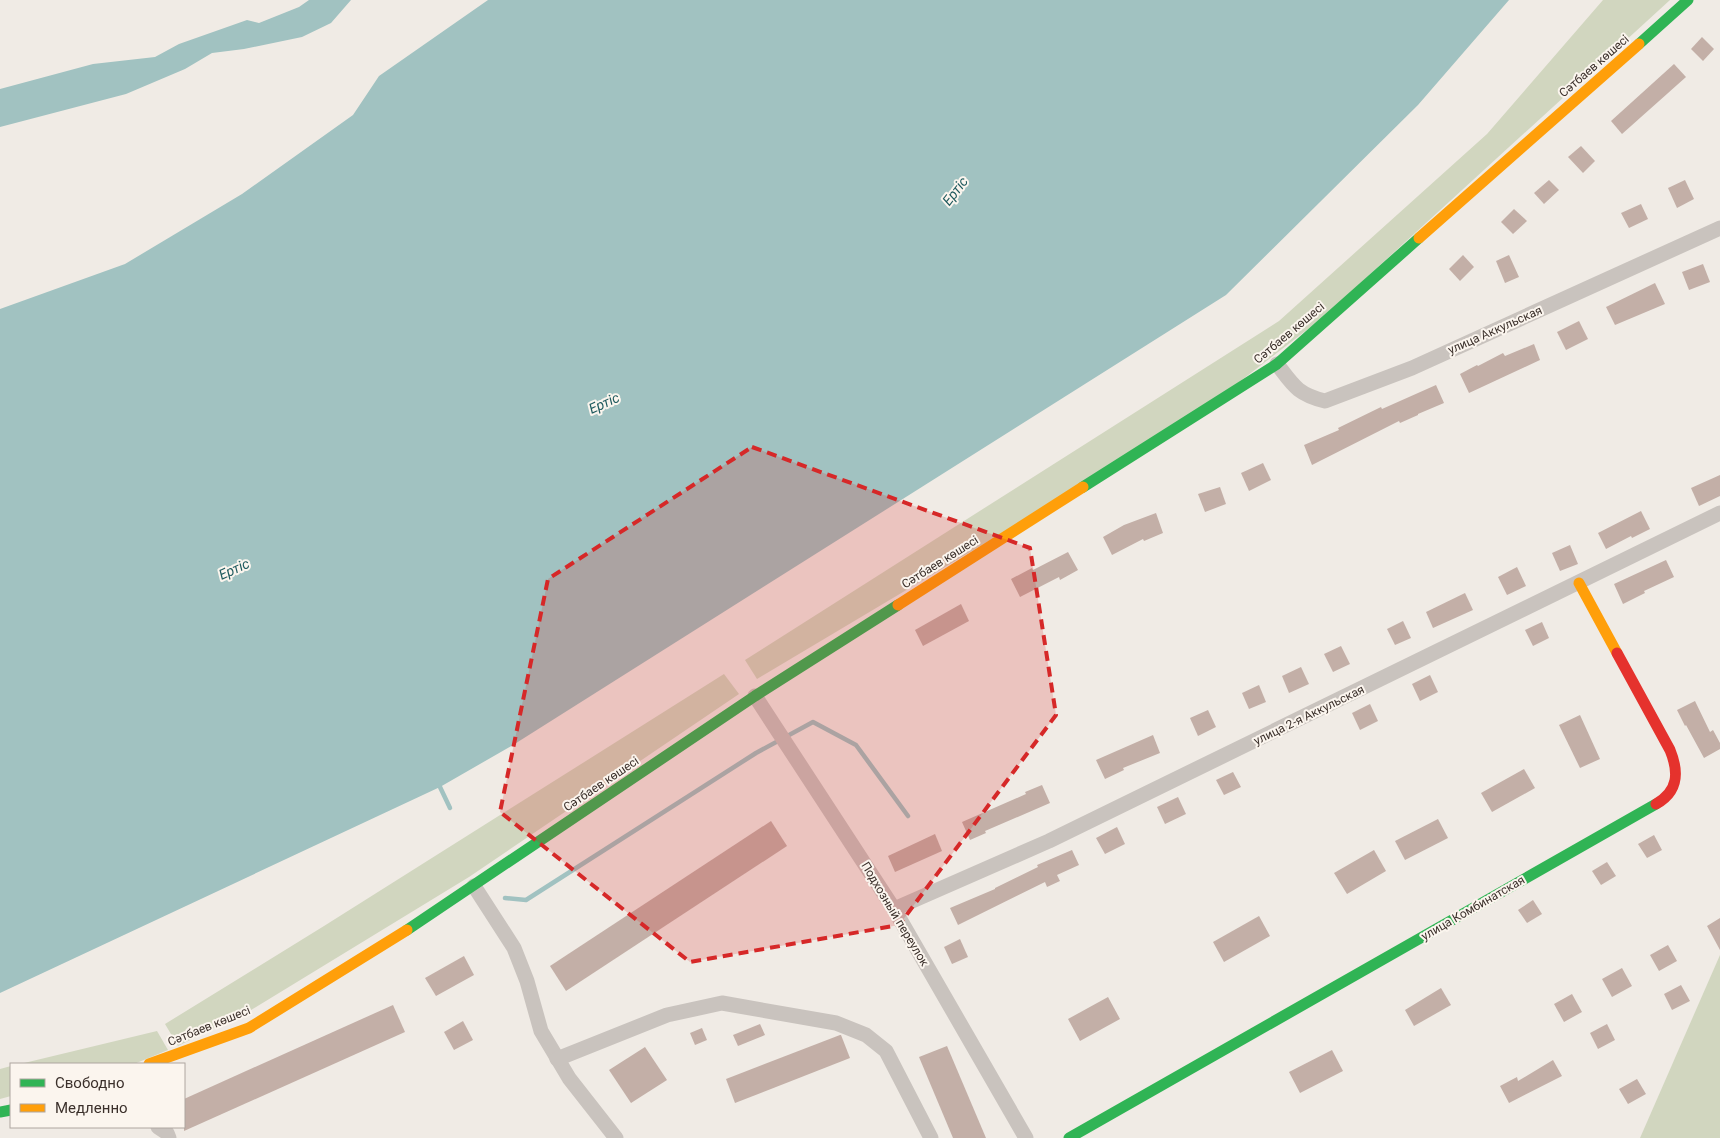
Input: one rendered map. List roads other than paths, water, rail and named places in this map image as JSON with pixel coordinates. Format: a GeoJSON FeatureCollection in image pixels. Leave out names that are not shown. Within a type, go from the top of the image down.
{"type":"FeatureCollection","features":[{"type":"Feature","properties":{"kind":"main road","name":"Сәтбаев көшесі"},"geometry":{"type":"LineString","coordinates":[[152,1063],[249,1028],[376,950],[755,696],[1277,364],[1688,0]]}},
{"type":"Feature","properties":{"kind":"main road","name":"улица Комбинатская"},"geometry":{"type":"LineString","coordinates":[[1069,1138],[1665,799],[1676,783],[1676,764],[1578,583]]}},
{"type":"Feature","properties":{"kind":"street","name":"улица Аккульская"},"geometry":{"type":"LineString","coordinates":[[1277,364],[1295,388],[1311,398],[1324,401],[1412,368],[1720,228]]}},
{"type":"Feature","properties":{"kind":"street","name":"улица 2-я Аккульская"},"geometry":{"type":"LineString","coordinates":[[894,909],[1049,841],[1720,513]]}},
{"type":"Feature","properties":{"kind":"street","name":"Подхозный переулок"},"geometry":{"type":"LineString","coordinates":[[755,696],[894,909],[1026,1138]]}},
{"type":"Feature","properties":{"kind":"street"},"geometry":{"type":"LineString","coordinates":[[474,886],[514,948],[527,981],[541,1031],[568,1078],[616,1138]]}},
{"type":"Feature","properties":{"kind":"street"},"geometry":{"type":"LineString","coordinates":[[557,1059],[667,1015],[722,1003],[836,1023],[866,1035],[886,1052],[931,1138]]}},
{"type":"Feature","properties":{"kind":"street"},"geometry":{"type":"LineString","coordinates":[[159,1128],[169,1138]]}},
{"type":"Feature","properties":{"kind":"water"},"geometry":{"type":"Polygon","coordinates":[[[309,0],[351,0],[331,23],[302,37],[244,49],[212,53],[185,69],[126,94],[0,127],[0,89],[93,64],[155,57],[179,44],[247,20],[259,23],[299,7],[309,0]]]}},
{"type":"Feature","properties":{"kind":"water","name":"Ертіс"},"geometry":{"type":"Polygon","coordinates":[[[488,0],[1509,0],[1418,105],[1226,295],[513,745],[440,787],[0,993],[0,309],[125,264],[242,194],[353,115],[379,76],[488,0]]]}},
{"type":"Feature","properties":{"kind":"waterway"},"geometry":{"type":"LineString","coordinates":[[505,898],[526,900],[756,753],[813,722],[856,745],[908,816]]}},
{"type":"Feature","properties":{"kind":"waterway"},"geometry":{"type":"LineString","coordinates":[[440,787],[450,808]]}}]}
